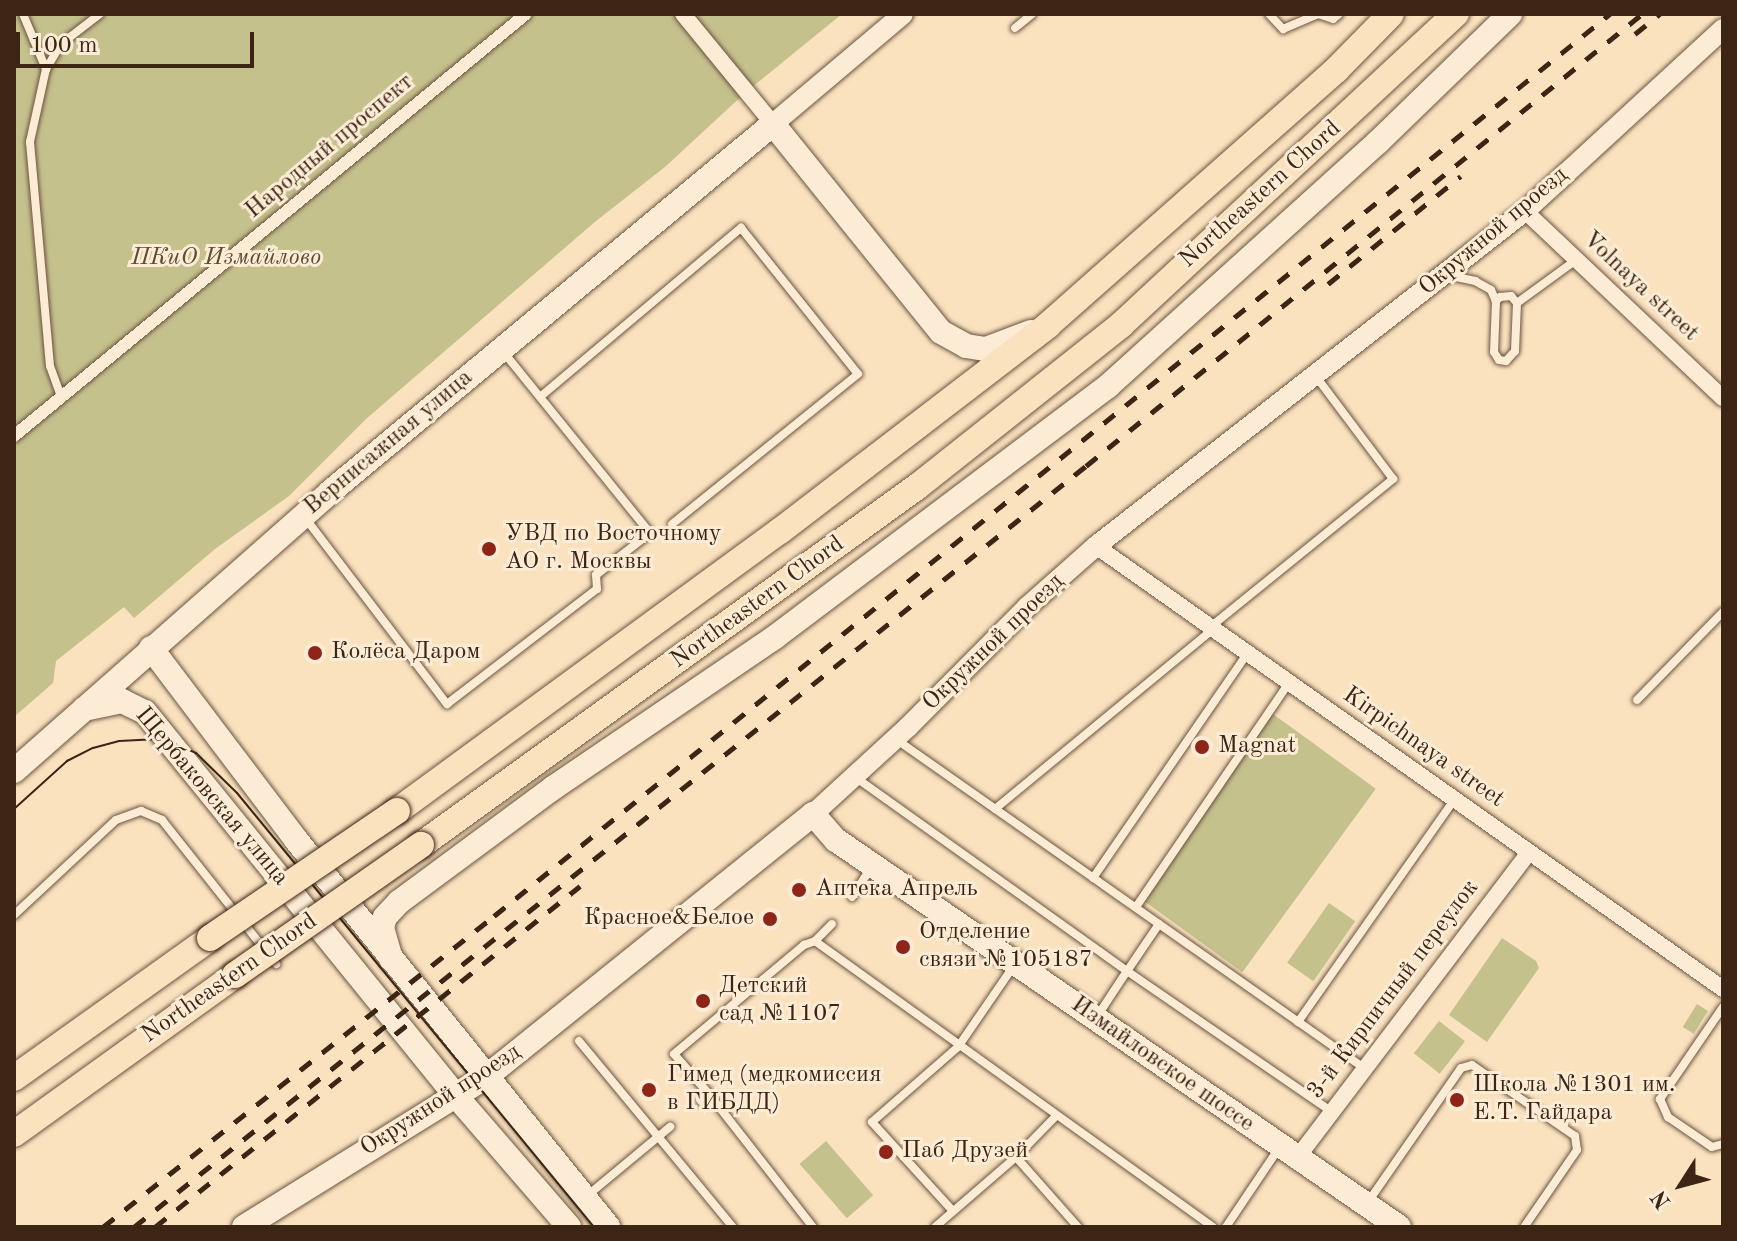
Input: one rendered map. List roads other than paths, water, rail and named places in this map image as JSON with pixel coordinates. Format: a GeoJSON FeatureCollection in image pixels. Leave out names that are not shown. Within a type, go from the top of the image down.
{"type":"FeatureCollection","features":[{"type":"Feature","properties":{"kind":"main road","name":"Northeastern Chord"},"geometry":{"type":"LineString","coordinates":[[14,1078],[210,938],[397,811],[780,531],[1048,325],[1336,70],[1391,14]]}},
{"type":"Feature","properties":{"kind":"main road","name":"Northeastern Chord"},"geometry":{"type":"LineString","coordinates":[[14,1134],[893,505],[1121,325],[1456,14]]}},
{"type":"Feature","properties":{"kind":"main road"},"geometry":{"type":"LineString","coordinates":[[391,959],[382,928],[385,917],[399,902],[553,788],[775,637],[1108,386],[1378,142],[1510,14]]}},
{"type":"Feature","properties":{"kind":"main road"},"geometry":{"type":"LineString","coordinates":[[773,124],[941,332],[966,346],[986,349],[1048,325]]}},
{"type":"Feature","properties":{"kind":"main road","name":"Вернисажная улица"},"geometry":{"type":"LineString","coordinates":[[14,771],[302,516],[773,124]]}},
{"type":"Feature","properties":{"kind":"main road","name":"Щербаковская улица"},"geometry":{"type":"LineString","coordinates":[[151,648],[297,841],[608,1227]]}},
{"type":"Feature","properties":{"kind":"main road","name":"Щербаковская улица"},"geometry":{"type":"LineString","coordinates":[[81,710],[122,701],[145,712],[563,1225]]}},
{"type":"Feature","properties":{"kind":"main road","name":"Окружной проезд"},"geometry":{"type":"LineString","coordinates":[[244,1227],[486,1077],[813,814]]}},
{"type":"Feature","properties":{"kind":"main road","name":"Измайловское шоссе"},"geometry":{"type":"LineString","coordinates":[[813,814],[836,840],[1399,1227]]}},
{"type":"Feature","properties":{"kind":"street","name":"Народный проспект"},"geometry":{"type":"LineString","coordinates":[[14,436],[526,14]]}},
{"type":"Feature","properties":{"kind":"street"},"geometry":{"type":"LineString","coordinates":[[683,14],[773,124],[903,14]]}},
{"type":"Feature","properties":{"kind":"street","name":"Окружной проезд"},"geometry":{"type":"LineString","coordinates":[[813,814],[895,739],[1027,607],[1096,546],[1446,274],[1723,29]]}},
{"type":"Feature","properties":{"kind":"street","name":"Volnaya street"},"geometry":{"type":"LineString","coordinates":[[1521,207],[1723,398]]}},
{"type":"Feature","properties":{"kind":"street","name":"Kirpichnaya street"},"geometry":{"type":"LineString","coordinates":[[1096,546],[1210,630],[1723,989]]}},
{"type":"Feature","properties":{"kind":"street","name":"3-й Кирпичный переулок"},"geometry":{"type":"LineString","coordinates":[[1289,1152],[1331,1111],[1529,852]]}},
{"type":"Feature","properties":{"kind":"lane"},"geometry":{"type":"LineString","coordinates":[[23,14],[46,69]]}},
{"type":"Feature","properties":{"kind":"lane"},"geometry":{"type":"LineString","coordinates":[[61,397],[50,366],[30,142],[46,69],[61,44],[100,14]]}},
{"type":"Feature","properties":{"kind":"lane"},"geometry":{"type":"LineString","coordinates":[[1015,28],[1032,14]]}},
{"type":"Feature","properties":{"kind":"lane"},"geometry":{"type":"LineString","coordinates":[[1269,14],[1283,29],[1318,14],[1333,19],[1339,14]]}},
{"type":"Feature","properties":{"kind":"lane"},"geometry":{"type":"LineString","coordinates":[[540,397],[741,228],[858,374],[672,524]]}},
{"type":"Feature","properties":{"kind":"lane"},"geometry":{"type":"LineString","coordinates":[[1517,303],[1576,260]]}},
{"type":"Feature","properties":{"kind":"lane"},"geometry":{"type":"LineString","coordinates":[[1446,274],[1475,281],[1491,290],[1496,301],[1494,352],[1506,361],[1515,351],[1517,303],[1511,296],[1500,297],[1496,301]]}},
{"type":"Feature","properties":{"kind":"lane"},"geometry":{"type":"LineString","coordinates":[[302,516],[447,704],[597,589],[596,575],[650,533],[501,348]]}},
{"type":"Feature","properties":{"kind":"lane"},"geometry":{"type":"LineString","coordinates":[[995,809],[1393,479],[1315,374]]}},
{"type":"Feature","properties":{"kind":"lane"},"geometry":{"type":"LineString","coordinates":[[1637,700],[1723,612]]}},
{"type":"Feature","properties":{"kind":"lane"},"geometry":{"type":"LineString","coordinates":[[1093,878],[1246,655]]}},
{"type":"Feature","properties":{"kind":"lane"},"geometry":{"type":"LineString","coordinates":[[1136,907],[1288,684]]}},
{"type":"Feature","properties":{"kind":"lane"},"geometry":{"type":"LineString","coordinates":[[895,739],[1364,1068]]}},
{"type":"Feature","properties":{"kind":"lane"},"geometry":{"type":"LineString","coordinates":[[855,776],[1127,971],[1331,1111]]}},
{"type":"Feature","properties":{"kind":"lane"},"geometry":{"type":"LineString","coordinates":[[1298,1022],[1454,799]]}},
{"type":"Feature","properties":{"kind":"lane"},"geometry":{"type":"LineString","coordinates":[[14,915],[116,820],[141,811],[162,820],[276,964]]}},
{"type":"Feature","properties":{"kind":"lane"},"geometry":{"type":"LineString","coordinates":[[852,897],[873,865]]}},
{"type":"Feature","properties":{"kind":"lane"},"geometry":{"type":"LineString","coordinates":[[813,1227],[705,1098],[674,1054],[832,924]]}},
{"type":"Feature","properties":{"kind":"lane"},"geometry":{"type":"LineString","coordinates":[[1096,1019],[1159,924]]}},
{"type":"Feature","properties":{"kind":"lane"},"geometry":{"type":"LineString","coordinates":[[815,941],[958,1047],[1213,1227]]}},
{"type":"Feature","properties":{"kind":"lane"},"geometry":{"type":"LineString","coordinates":[[952,1210],[872,1122],[958,1047],[1015,963]]}},
{"type":"Feature","properties":{"kind":"lane"},"geometry":{"type":"LineString","coordinates":[[1723,1007],[1660,1099],[1668,1117],[1712,1147],[1723,1144]]}},
{"type":"Feature","properties":{"kind":"lane"},"geometry":{"type":"LineString","coordinates":[[579,1041],[733,1227]]}},
{"type":"Feature","properties":{"kind":"lane"},"geometry":{"type":"LineString","coordinates":[[1366,1205],[1461,1068],[1472,1065],[1575,1136],[1577,1150],[1524,1227]]}},
{"type":"Feature","properties":{"kind":"lane"},"geometry":{"type":"LineString","coordinates":[[934,1227],[1016,1157],[1056,1116]]}},
{"type":"Feature","properties":{"kind":"lane"},"geometry":{"type":"LineString","coordinates":[[584,1198],[670,1127]]}},
{"type":"Feature","properties":{"kind":"lane"},"geometry":{"type":"LineString","coordinates":[[1226,1227],[1289,1152]]}},
{"type":"Feature","properties":{"kind":"lane"},"geometry":{"type":"LineString","coordinates":[[1016,1157],[1078,1227]]}},
{"type":"Feature","properties":{"kind":"tram line"},"geometry":{"type":"LineString","coordinates":[[14,809],[67,761],[93,748],[119,741],[154,739],[196,753],[237,793],[594,1227]]}},
{"type":"Feature","properties":{"kind":"railway"},"geometry":{"type":"LineString","coordinates":[[103,1227],[494,916],[1610,14]]}},
{"type":"Feature","properties":{"kind":"railway"},"geometry":{"type":"LineString","coordinates":[[134,1227],[1086,466],[1642,14]]}},
{"type":"Feature","properties":{"kind":"railway"},"geometry":{"type":"LineString","coordinates":[[1635,34],[1660,14]]}},
{"type":"Feature","properties":{"kind":"railway"},"geometry":{"type":"LineString","coordinates":[[1328,284],[1461,176]]}},
{"type":"Feature","properties":{"kind":"railway"},"geometry":{"type":"LineString","coordinates":[[155,1227],[580,886]]}},
{"type":"Feature","properties":{"kind":"place","name":"УВД по Восточному АО г. Москвы"},"geometry":{"type":"Point","coordinates":[489,549]}},
{"type":"Feature","properties":{"kind":"place","name":"Колёса Даром"},"geometry":{"type":"Point","coordinates":[315,653]}},
{"type":"Feature","properties":{"kind":"place","name":"Magnat"},"geometry":{"type":"Point","coordinates":[1202,747]}},
{"type":"Feature","properties":{"kind":"place","name":"Аптека Апрель"},"geometry":{"type":"Point","coordinates":[799,890]}},
{"type":"Feature","properties":{"kind":"place","name":"Красное&Белое"},"geometry":{"type":"Point","coordinates":[770,919]}},
{"type":"Feature","properties":{"kind":"place","name":"Отделение связи №105187"},"geometry":{"type":"Point","coordinates":[903,947]}},
{"type":"Feature","properties":{"kind":"place","name":"Детский сад №1107"},"geometry":{"type":"Point","coordinates":[703,1001]}},
{"type":"Feature","properties":{"kind":"place","name":"Гимед (медкомиссия в ГИБДД)"},"geometry":{"type":"Point","coordinates":[649,1090]}},
{"type":"Feature","properties":{"kind":"place","name":"Школа №1301 им. Е.Т. Гайдара"},"geometry":{"type":"Point","coordinates":[1457,1100]}},
{"type":"Feature","properties":{"kind":"place","name":"Паб Друзей"},"geometry":{"type":"Point","coordinates":[886,1152]}},
{"type":"Feature","properties":{"kind":"park label","name":"ПКиО Измайлово"},"geometry":{"type":"Point","coordinates":[226,259]}}]}
